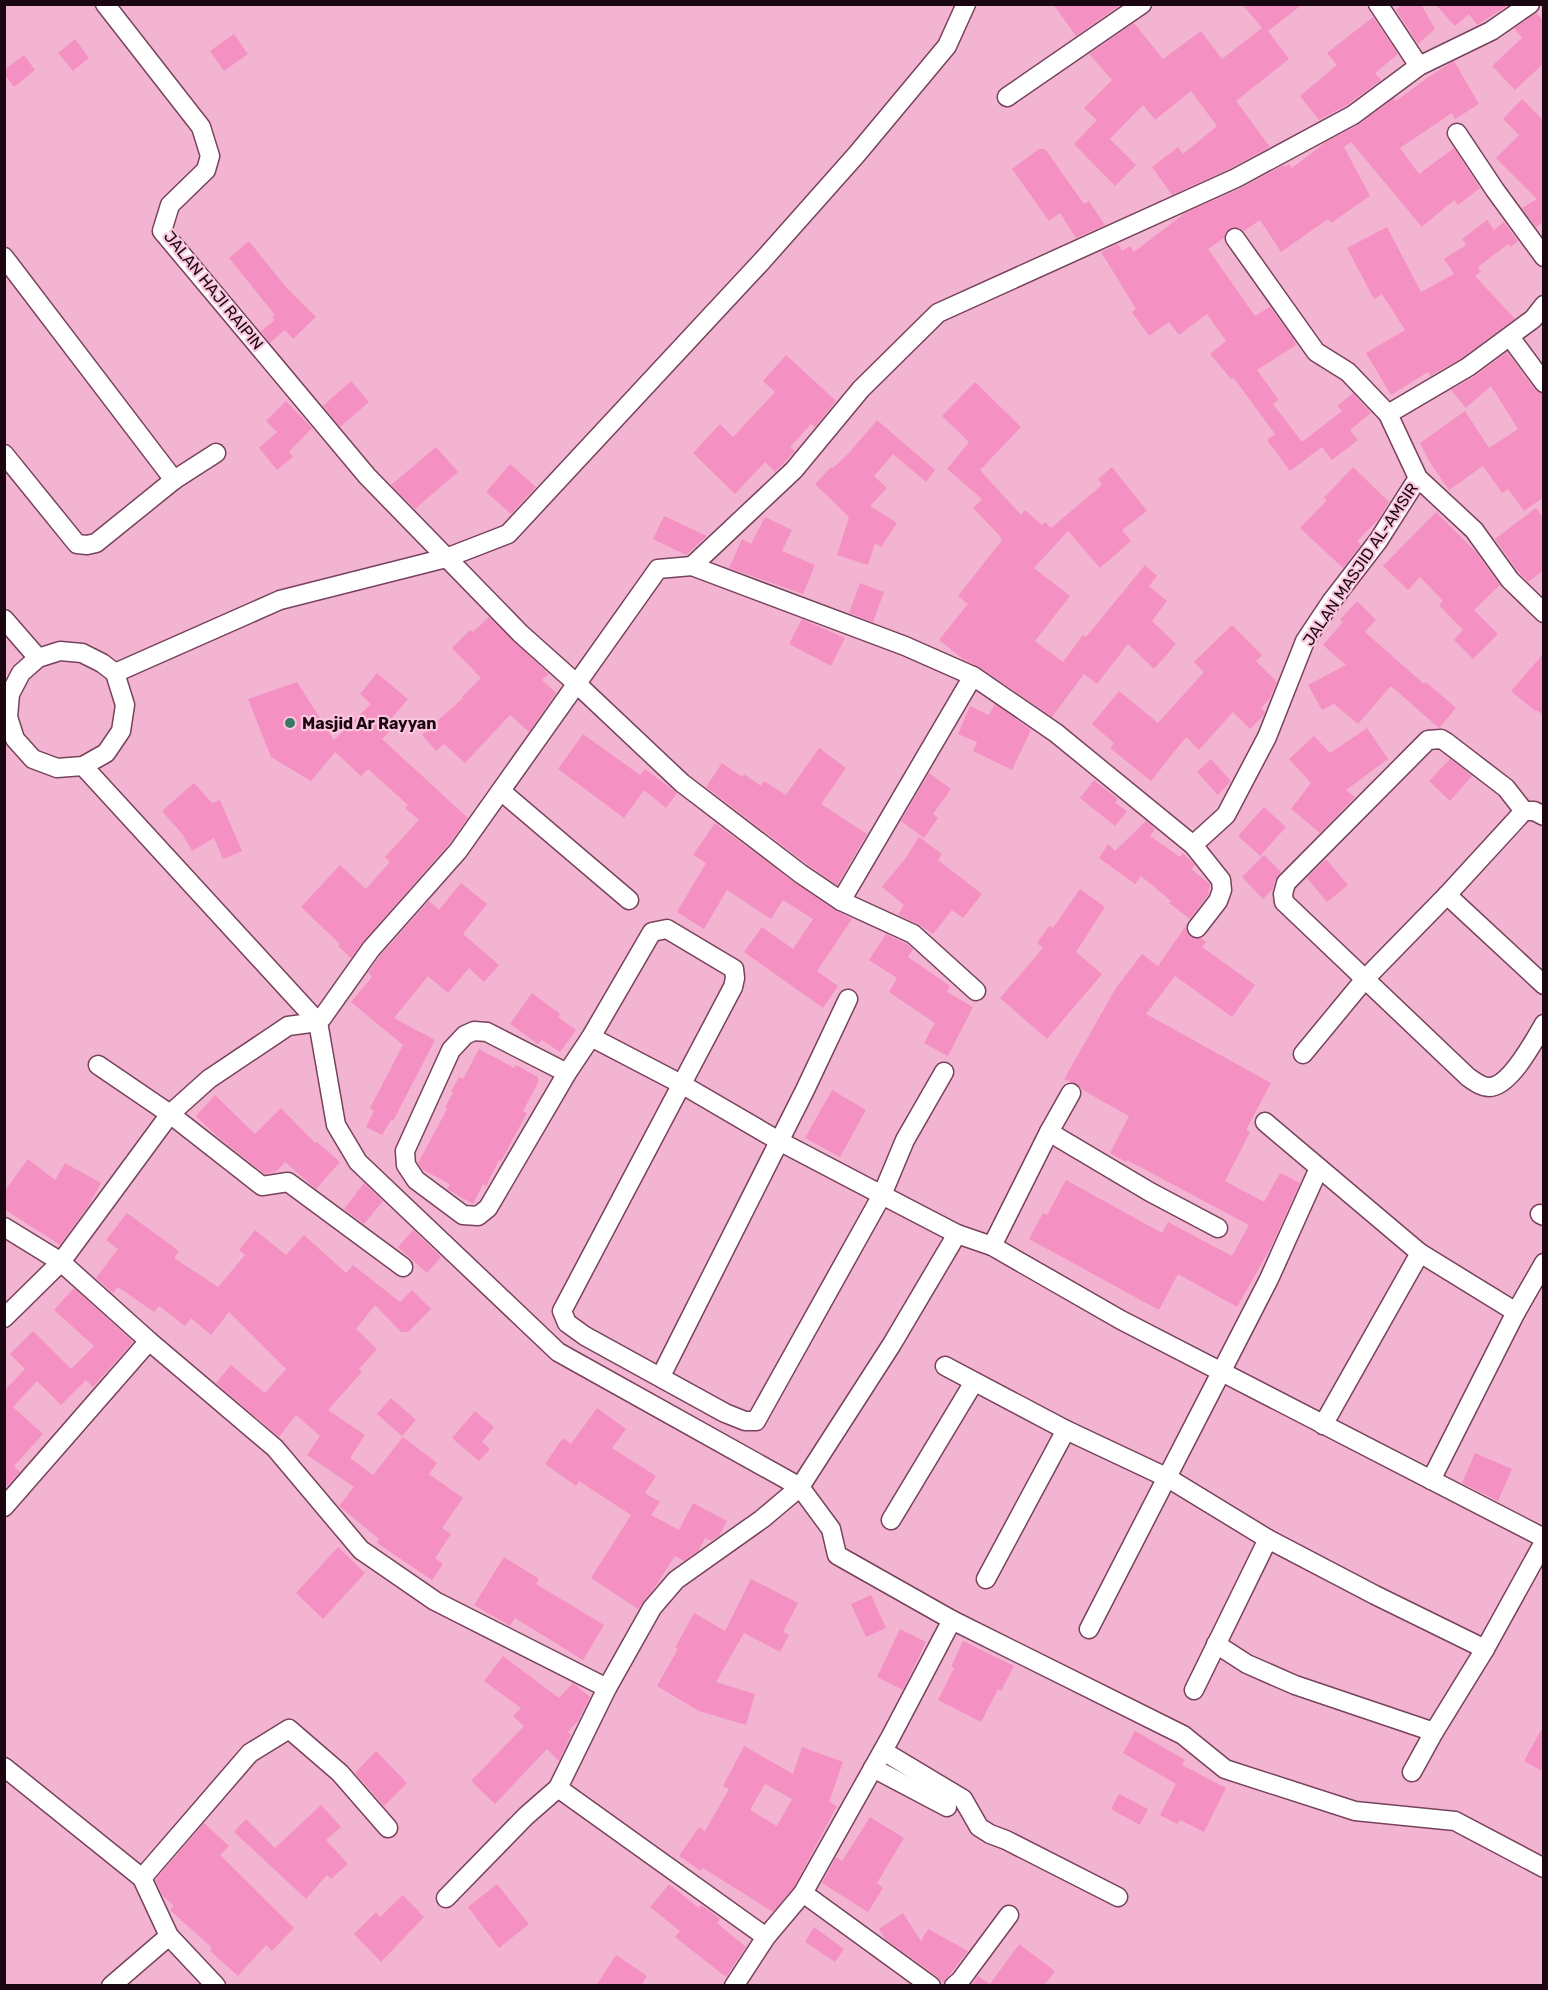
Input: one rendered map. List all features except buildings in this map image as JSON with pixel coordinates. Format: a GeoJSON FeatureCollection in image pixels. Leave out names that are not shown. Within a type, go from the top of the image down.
{"type":"FeatureCollection","features":[{"type":"Feature","properties":{"kind":"street","name":"JALAN HAJI RAIPIN"},"geometry":{"type":"LineString","coordinates":[[105,4],[201,127],[210,156],[206,170],[170,205],[162,231],[367,476],[446,558]]}},
{"type":"Feature","properties":{"kind":"street"},"geometry":{"type":"LineString","coordinates":[[115,673],[280,600],[446,558],[508,534],[762,261],[857,154],[947,46],[966,4]]}},
{"type":"Feature","properties":{"kind":"street"},"geometry":{"type":"LineString","coordinates":[[1007,97],[1142,4]]}},
{"type":"Feature","properties":{"kind":"street"},"geometry":{"type":"LineString","coordinates":[[1378,4],[1419,66]]}},
{"type":"Feature","properties":{"kind":"street"},"geometry":{"type":"LineString","coordinates":[[692,566],[794,470],[861,389],[938,313],[1236,178],[1353,115],[1419,66],[1491,31],[1530,4]]}},
{"type":"Feature","properties":{"kind":"street"},"geometry":{"type":"LineString","coordinates":[[1457,133],[1495,190],[1544,256]]}},
{"type":"Feature","properties":{"kind":"street","name":"JALAN MASJID AL-AMSIR"},"geometry":{"type":"LineString","coordinates":[[1193,845],[1226,815],[1267,737],[1305,641],[1331,602],[1378,541],[1418,478],[1388,414],[1348,372],[1316,352],[1234,238]]}},
{"type":"Feature","properties":{"kind":"street"},"geometry":{"type":"LineString","coordinates":[[4,257],[174,480]]}},
{"type":"Feature","properties":{"kind":"street"},"geometry":{"type":"LineString","coordinates":[[1388,414],[1468,367],[1540,316]]}},
{"type":"Feature","properties":{"kind":"street"},"geometry":{"type":"LineString","coordinates":[[1510,337],[1544,383]]}},
{"type":"Feature","properties":{"kind":"street"},"geometry":{"type":"LineString","coordinates":[[4,454],[77,543],[87,545],[96,543],[174,480],[216,453]]}},
{"type":"Feature","properties":{"kind":"street"},"geometry":{"type":"LineString","coordinates":[[1418,478],[1474,530],[1510,580],[1544,613]]}},
{"type":"Feature","properties":{"kind":"street"},"geometry":{"type":"LineString","coordinates":[[446,558],[521,634],[682,783],[801,874],[841,901],[913,934],[976,991]]}},
{"type":"Feature","properties":{"kind":"street"},"geometry":{"type":"LineString","coordinates":[[4,1318],[61,1262],[170,1114],[209,1079],[288,1026],[318,1022],[371,949],[458,851],[658,569],[692,566],[905,646],[973,676],[1056,733],[1193,845],[1221,880],[1222,890],[1218,901],[1197,928]]}},
{"type":"Feature","properties":{"kind":"street"},"geometry":{"type":"LineString","coordinates":[[4,619],[38,658]]}},
{"type":"Feature","properties":{"kind":"street"},"geometry":{"type":"LineString","coordinates":[[60,651],[82,653],[102,663],[115,673],[125,705],[121,731],[106,753],[83,766],[57,768],[33,759],[10,743],[8,717],[10,694],[21,673],[38,658],[60,651]]}},
{"type":"Feature","properties":{"kind":"street"},"geometry":{"type":"LineString","coordinates":[[841,901],[973,676]]}},
{"type":"Feature","properties":{"kind":"street"},"geometry":{"type":"LineString","coordinates":[[1524,811],[1506,788],[1454,749],[1441,740],[1428,740],[1286,884],[1283,894],[1284,902],[1468,1077],[1481,1086],[1500,1085],[1536,1057],[1544,1024]]}},
{"type":"Feature","properties":{"kind":"street"},"geometry":{"type":"LineString","coordinates":[[83,766],[318,1022],[336,1125],[358,1162],[558,1352],[800,1487],[831,1529],[837,1555],[952,1620],[1183,1735],[1225,1769],[1355,1811],[1455,1821],[1544,1868]]}},
{"type":"Feature","properties":{"kind":"street"},"geometry":{"type":"LineString","coordinates":[[501,791],[629,900]]}},
{"type":"Feature","properties":{"kind":"street"},"geometry":{"type":"LineString","coordinates":[[1304,1054],[1365,979],[1448,895],[1524,811],[1534,811],[1544,816]]}},
{"type":"Feature","properties":{"kind":"street"},"geometry":{"type":"LineString","coordinates":[[1448,895],[1544,985]]}},
{"type":"Feature","properties":{"kind":"street"},"geometry":{"type":"LineString","coordinates":[[567,1072],[487,1032],[474,1031],[465,1035],[451,1050],[405,1151],[406,1166],[416,1180],[463,1215],[478,1216],[488,1208],[652,932],[667,929],[734,969],[733,987],[562,1311],[567,1323],[585,1336],[725,1413],[745,1421],[756,1421],[882,1195],[905,1140],[944,1072]]}},
{"type":"Feature","properties":{"kind":"street"},"geometry":{"type":"LineString","coordinates":[[661,1376],[848,999]]}},
{"type":"Feature","properties":{"kind":"street"},"geometry":{"type":"LineString","coordinates":[[591,1037],[683,1085],[779,1141],[957,1234],[992,1246],[1121,1320],[1544,1540],[1485,1649],[1412,1772]]}},
{"type":"Feature","properties":{"kind":"street"},"geometry":{"type":"LineString","coordinates":[[98,1065],[170,1114],[262,1186],[288,1182],[404,1267]]}},
{"type":"Feature","properties":{"kind":"street"},"geometry":{"type":"LineString","coordinates":[[992,1246],[1071,1093]]}},
{"type":"Feature","properties":{"kind":"street"},"geometry":{"type":"LineString","coordinates":[[1265,1122],[1420,1253],[1516,1312]]}},
{"type":"Feature","properties":{"kind":"street"},"geometry":{"type":"LineString","coordinates":[[1049,1132],[1150,1192],[1218,1228]]}},
{"type":"Feature","properties":{"kind":"street"},"geometry":{"type":"LineString","coordinates":[[1089,1629],[1269,1279],[1319,1168]]}},
{"type":"Feature","properties":{"kind":"street"},"geometry":{"type":"LineString","coordinates":[[4,1227],[61,1262],[149,1341],[275,1448],[361,1550],[435,1601],[607,1688]]}},
{"type":"Feature","properties":{"kind":"street"},"geometry":{"type":"LineString","coordinates":[[446,1898],[526,1816],[558,1788],[607,1688],[652,1608],[676,1580],[762,1519],[800,1487],[892,1344],[957,1234]]}},
{"type":"Feature","properties":{"kind":"street"},"geometry":{"type":"LineString","coordinates":[[1323,1425],[1420,1253]]}},
{"type":"Feature","properties":{"kind":"street"},"geometry":{"type":"LineString","coordinates":[[1431,1480],[1516,1312],[1544,1263]]}},
{"type":"Feature","properties":{"kind":"street"},"geometry":{"type":"LineString","coordinates":[[4,1507],[149,1341]]}},
{"type":"Feature","properties":{"kind":"street"},"geometry":{"type":"LineString","coordinates":[[945,1365],[1066,1430],[1168,1478],[1268,1539],[1485,1649]]}},
{"type":"Feature","properties":{"kind":"street"},"geometry":{"type":"LineString","coordinates":[[891,1520],[974,1382]]}},
{"type":"Feature","properties":{"kind":"street"},"geometry":{"type":"LineString","coordinates":[[986,1579],[1066,1430]]}},
{"type":"Feature","properties":{"kind":"street"},"geometry":{"type":"LineString","coordinates":[[1194,1690],[1268,1539]]}},
{"type":"Feature","properties":{"kind":"street"},"geometry":{"type":"LineString","coordinates":[[734,1986],[766,1937],[803,1893],[883,1751],[952,1620]]}},
{"type":"Feature","properties":{"kind":"street"},"geometry":{"type":"LineString","coordinates":[[1216,1644],[1247,1664],[1295,1685],[1434,1732]]}},
{"type":"Feature","properties":{"kind":"street"},"geometry":{"type":"LineString","coordinates":[[142,1878],[250,1753],[289,1729],[339,1773],[387,1828]]}},
{"type":"Feature","properties":{"kind":"street"},"geometry":{"type":"LineString","coordinates":[[883,1751],[963,1799],[979,1827],[990,1834],[1118,1897]]}},
{"type":"Feature","properties":{"kind":"street"},"geometry":{"type":"LineString","coordinates":[[4,1767],[142,1878],[169,1936],[216,1986]]}},
{"type":"Feature","properties":{"kind":"street"},"geometry":{"type":"LineString","coordinates":[[873,1768],[947,1807]]}},
{"type":"Feature","properties":{"kind":"street"},"geometry":{"type":"LineString","coordinates":[[558,1788],[766,1937]]}},
{"type":"Feature","properties":{"kind":"street"},"geometry":{"type":"LineString","coordinates":[[803,1893],[931,1986]]}},
{"type":"Feature","properties":{"kind":"street"},"geometry":{"type":"LineString","coordinates":[[954,1986],[1009,1915]]}},
{"type":"Feature","properties":{"kind":"street"},"geometry":{"type":"LineString","coordinates":[[111,1986],[169,1936]]}},
{"type":"Feature","properties":{"kind":"place","name":"Masjid Ar Rayyan"},"geometry":{"type":"Point","coordinates":[290,723]}}]}
